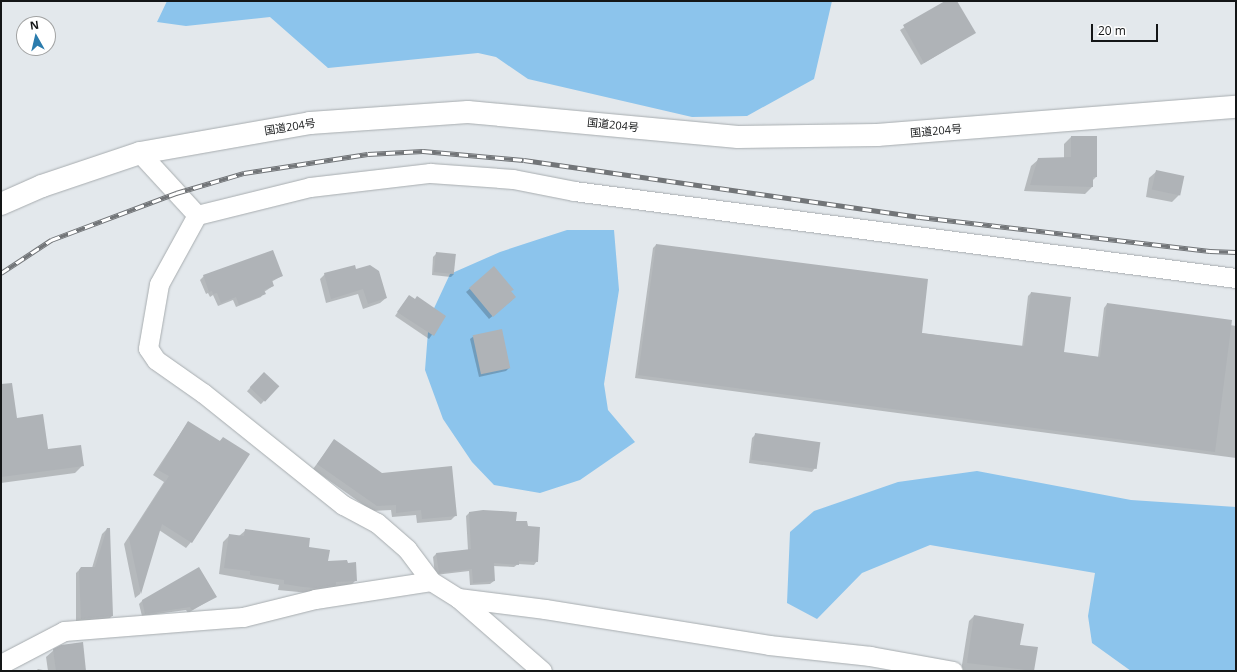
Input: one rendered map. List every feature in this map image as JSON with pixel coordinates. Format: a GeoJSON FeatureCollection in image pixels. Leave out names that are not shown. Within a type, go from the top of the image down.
{"type":"FeatureCollection","features":[{"type":"Feature","properties":{"kind":"highway","name":"国道204号"},"geometry":{"type":"LineString","coordinates":[[1,204],[42,186],[140,153],[310,123],[468,112],[738,137],[877,135],[1236,107]]}},
{"type":"Feature","properties":{"kind":"street"},"geometry":{"type":"LineString","coordinates":[[140,153],[197,215]]}},
{"type":"Feature","properties":{"kind":"street"},"geometry":{"type":"LineString","coordinates":[[542,671],[458,598],[431,581],[407,549],[377,523],[343,505],[203,393],[156,360],[148,348],[159,284],[197,215],[310,187],[430,173],[513,179],[574,191],[1236,278]]}},
{"type":"Feature","properties":{"kind":"street"},"geometry":{"type":"LineString","coordinates":[[1,664],[64,631],[243,617],[315,600],[431,581]]}},
{"type":"Feature","properties":{"kind":"street"},"geometry":{"type":"LineString","coordinates":[[458,598],[545,609],[769,644],[870,656],[953,671]]}},
{"type":"Feature","properties":{"kind":"shaded area"},"geometry":{"type":"Polygon","coordinates":[[[167,1],[832,1],[814,79],[747,116],[692,117],[528,79],[496,57],[478,53],[328,68],[270,17],[186,26],[157,22],[167,1]]]}},
{"type":"Feature","properties":{"kind":"shaded area"},"geometry":{"type":"Polygon","coordinates":[[[567,230],[614,230],[619,290],[604,384],[608,410],[635,442],[580,480],[540,493],[494,485],[472,462],[443,419],[425,370],[429,319],[450,274],[500,252],[567,230]]]}},
{"type":"Feature","properties":{"kind":"shaded area"},"geometry":{"type":"Polygon","coordinates":[[[977,471],[1131,500],[1236,507],[1236,671],[1131,671],[1092,643],[1088,616],[1095,573],[930,545],[862,573],[817,619],[787,603],[790,532],[814,511],[898,482],[977,471]]]}},
{"type":"Feature","properties":{"kind":"building"},"geometry":{"type":"Polygon","coordinates":[[[945,1],[957,1],[976,33],[924,63],[903,25],[945,1]]]}},
{"type":"Feature","properties":{"kind":"building"},"geometry":{"type":"Polygon","coordinates":[[[1071,136],[1097,136],[1097,177],[1093,177],[1093,187],[1030,185],[1038,158],[1071,157],[1071,136]]]}},
{"type":"Feature","properties":{"kind":"building"},"geometry":{"type":"Polygon","coordinates":[[[1156,170],[1184,176],[1180,196],[1152,190],[1156,170]]]}},
{"type":"Feature","properties":{"kind":"building"},"geometry":{"type":"Polygon","coordinates":[[[656,244],[928,279],[922,333],[1024,346],[1031,292],[1071,297],[1064,352],[1100,357],[1107,303],[1232,320],[1215,452],[638,375],[656,244]]]}},
{"type":"Feature","properties":{"kind":"building"},"geometry":{"type":"Polygon","coordinates":[[[273,250],[283,276],[272,280],[274,286],[264,290],[266,294],[239,305],[236,297],[221,303],[217,293],[213,294],[212,291],[209,292],[203,275],[273,250]]]}},
{"type":"Feature","properties":{"kind":"building"},"geometry":{"type":"Polygon","coordinates":[[[436,252],[456,254],[454,274],[434,272],[436,252]]]}},
{"type":"Feature","properties":{"kind":"building"},"geometry":{"type":"Polygon","coordinates":[[[355,265],[356,269],[370,265],[379,271],[387,298],[368,304],[363,289],[331,299],[324,273],[355,265]]]}},
{"type":"Feature","properties":{"kind":"building"},"geometry":{"type":"Polygon","coordinates":[[[494,266],[514,290],[511,291],[516,297],[493,317],[469,288],[494,266]]]}},
{"type":"Feature","properties":{"kind":"building"},"geometry":{"type":"Polygon","coordinates":[[[409,295],[415,299],[417,296],[446,316],[434,336],[397,312],[409,295]]]}},
{"type":"Feature","properties":{"kind":"building"},"geometry":{"type":"Polygon","coordinates":[[[502,329],[510,368],[481,374],[473,335],[502,329]]]}},
{"type":"Feature","properties":{"kind":"building"},"geometry":{"type":"Polygon","coordinates":[[[264,372],[279,386],[265,402],[250,387],[264,372]]]}},
{"type":"Feature","properties":{"kind":"building"},"geometry":{"type":"Polygon","coordinates":[[[12,383],[17,418],[43,414],[48,449],[81,445],[84,466],[1,477],[1,384],[12,383]]]}},
{"type":"Feature","properties":{"kind":"building"},"geometry":{"type":"Polygon","coordinates":[[[188,421],[220,441],[223,437],[250,454],[192,543],[162,524],[141,594],[129,538],[169,476],[158,470],[188,421]]]}},
{"type":"Feature","properties":{"kind":"building"},"geometry":{"type":"Polygon","coordinates":[[[755,433],[820,442],[817,469],[751,460],[755,433]]]}},
{"type":"Feature","properties":{"kind":"building"},"geometry":{"type":"Polygon","coordinates":[[[334,439],[382,473],[452,466],[457,516],[422,519],[421,510],[396,513],[396,505],[377,506],[317,464],[334,439]]]}},
{"type":"Feature","properties":{"kind":"building"},"geometry":{"type":"Polygon","coordinates":[[[483,510],[517,512],[516,521],[527,521],[528,526],[540,527],[538,562],[519,561],[519,565],[494,563],[495,581],[473,583],[472,569],[439,573],[436,553],[471,549],[469,512],[483,510]]]}},
{"type":"Feature","properties":{"kind":"building"},"geometry":{"type":"Polygon","coordinates":[[[107,528],[110,528],[113,616],[81,619],[79,570],[81,567],[95,567],[107,528]]]}},
{"type":"Feature","properties":{"kind":"building"},"geometry":{"type":"Polygon","coordinates":[[[245,529],[310,538],[309,547],[330,550],[328,561],[347,560],[348,563],[356,562],[357,581],[336,582],[336,585],[316,588],[303,587],[284,584],[284,580],[250,575],[250,571],[224,568],[229,534],[244,536],[245,529]]]}},
{"type":"Feature","properties":{"kind":"building"},"geometry":{"type":"Polygon","coordinates":[[[199,567],[217,597],[192,610],[190,607],[145,614],[142,600],[199,567]]]}},
{"type":"Feature","properties":{"kind":"building"},"geometry":{"type":"Polygon","coordinates":[[[974,615],[1024,624],[1020,645],[1038,647],[1034,671],[967,663],[974,615]]]}},
{"type":"Feature","properties":{"kind":"building"},"geometry":{"type":"Polygon","coordinates":[[[83,642],[86,671],[56,671],[53,649],[61,645],[83,642]]]}},
{"type":"Feature","properties":{"kind":"railway"},"geometry":{"type":"LineString","coordinates":[[1,273],[51,240],[176,193],[244,173],[368,154],[423,151],[524,160],[920,217],[1210,251],[1236,252]]}}]}
